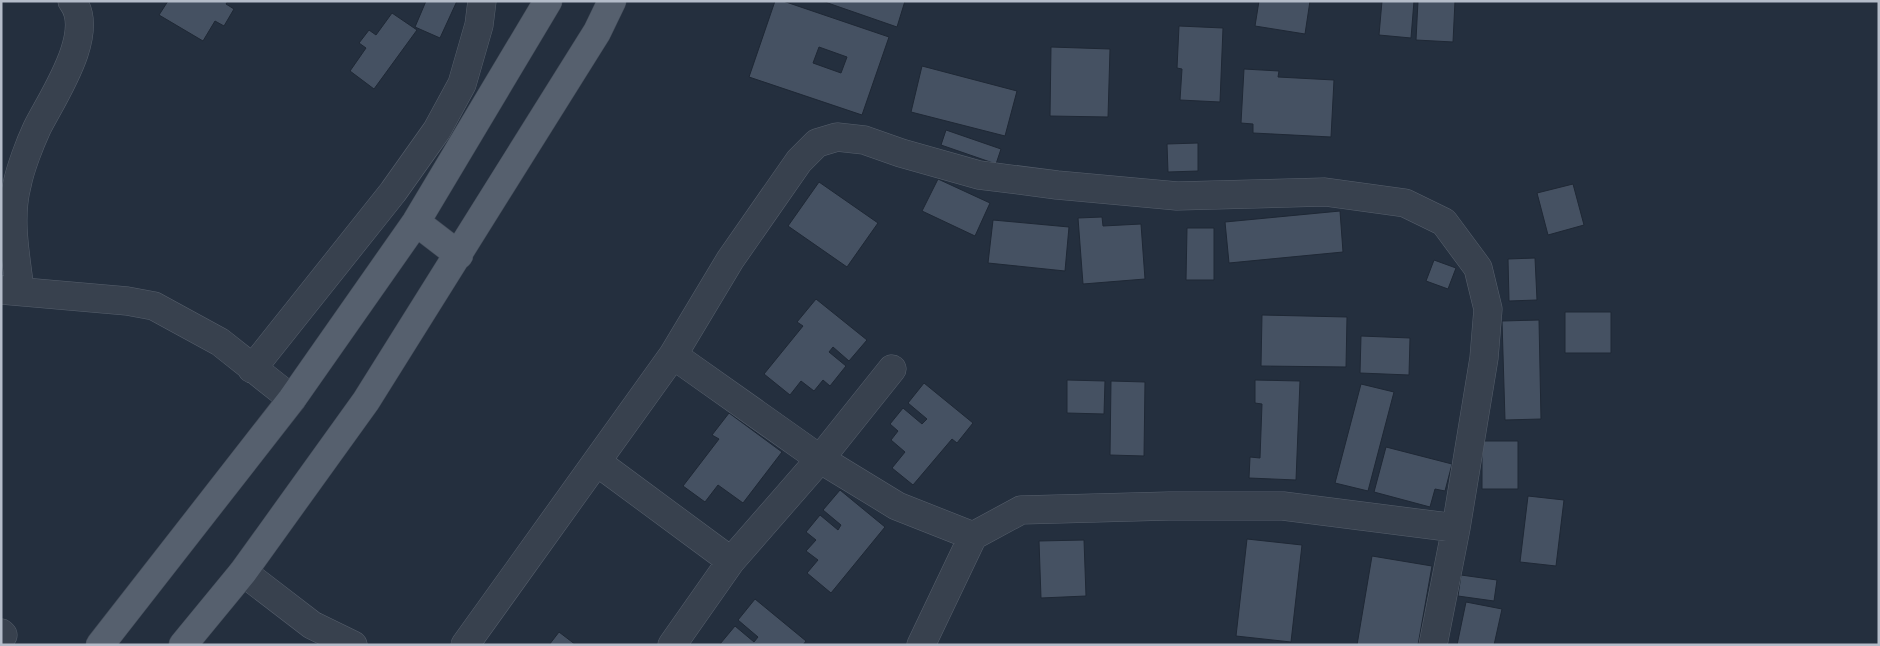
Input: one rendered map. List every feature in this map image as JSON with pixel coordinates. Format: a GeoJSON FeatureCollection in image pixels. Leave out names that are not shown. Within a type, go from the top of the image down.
{"type":"FeatureCollection","features":[{"type":"Feature","properties":{"kind":"main road"},"geometry":{"type":"LineString","coordinates":[[100,645],[292,398],[416,222],[548,1]]}},
{"type":"Feature","properties":{"kind":"main road"},"geometry":{"type":"LineString","coordinates":[[183,645],[243,572],[366,401],[596,32],[612,1]]}},
{"type":"Feature","properties":{"kind":"main road"},"geometry":{"type":"LineString","coordinates":[[416,222],[458,255]]}},
{"type":"Feature","properties":{"kind":"street"},"geometry":{"type":"LineString","coordinates":[[72,1],[78,16],[78,42],[64,77],[37,129],[16,185],[12,230],[11,291],[127,301],[154,306],[220,342],[252,369],[292,398]]}},
{"type":"Feature","properties":{"kind":"street"},"geometry":{"type":"LineString","coordinates":[[252,369],[393,192],[437,130],[462,84],[479,25],[482,1]]}},
{"type":"Feature","properties":{"kind":"street"},"geometry":{"type":"LineString","coordinates":[[465,645],[672,355],[730,260],[799,161],[817,143],[837,137],[864,140],[901,154],[979,175],[1057,185],[1177,196],[1325,192],[1405,203],[1444,222],[1478,268],[1488,309],[1484,358],[1456,528],[1433,645]]}},
{"type":"Feature","properties":{"kind":"street"},"geometry":{"type":"LineString","coordinates":[[672,355],[820,459],[897,506],[973,536]]}},
{"type":"Feature","properties":{"kind":"street"},"geometry":{"type":"LineString","coordinates":[[672,645],[732,560],[820,459],[892,369]]}},
{"type":"Feature","properties":{"kind":"street"},"geometry":{"type":"LineString","coordinates":[[596,462],[732,560]]}},
{"type":"Feature","properties":{"kind":"street"},"geometry":{"type":"LineString","coordinates":[[921,645],[973,536],[1022,510],[1169,506],[1283,506],[1456,528]]}},
{"type":"Feature","properties":{"kind":"street"},"geometry":{"type":"LineString","coordinates":[[243,572],[312,625],[353,645]]}},
{"type":"Feature","properties":{"kind":"building"},"geometry":{"type":"Polygon","coordinates":[[[168,1],[228,1],[226,4],[234,9],[224,26],[215,21],[203,41],[159,15],[168,1]]]}},
{"type":"Feature","properties":{"kind":"building"},"geometry":{"type":"Polygon","coordinates":[[[426,1],[457,1],[440,38],[415,27],[426,1]]]}},
{"type":"Feature","properties":{"kind":"building"},"geometry":{"type":"Polygon","coordinates":[[[775,1],[783,1],[889,37],[862,115],[749,77],[775,1]],[[819,47],[813,63],[841,73],[847,57],[819,47]]]}},
{"type":"Feature","properties":{"kind":"building"},"geometry":{"type":"Polygon","coordinates":[[[822,1],[905,1],[897,27],[822,1]]]}},
{"type":"Feature","properties":{"kind":"building"},"geometry":{"type":"Polygon","coordinates":[[[1259,1],[1310,1],[1305,34],[1255,26],[1259,1]]]}},
{"type":"Feature","properties":{"kind":"building"},"geometry":{"type":"Polygon","coordinates":[[[1382,1],[1414,1],[1411,38],[1379,35],[1382,1]]]}},
{"type":"Feature","properties":{"kind":"building"},"geometry":{"type":"Polygon","coordinates":[[[1418,1],[1455,1],[1453,42],[1416,40],[1418,1]]]}},
{"type":"Feature","properties":{"kind":"building"},"geometry":{"type":"Polygon","coordinates":[[[392,13],[417,30],[374,89],[350,71],[366,48],[359,43],[369,30],[376,35],[392,13]]]}},
{"type":"Feature","properties":{"kind":"building"},"geometry":{"type":"Polygon","coordinates":[[[1179,26],[1223,28],[1220,102],[1180,100],[1182,69],[1177,68],[1179,26]]]}},
{"type":"Feature","properties":{"kind":"building"},"geometry":{"type":"Polygon","coordinates":[[[1051,47],[1110,49],[1108,117],[1050,116],[1051,47]]]}},
{"type":"Feature","properties":{"kind":"building"},"geometry":{"type":"Polygon","coordinates":[[[922,66],[1017,91],[1005,136],[911,112],[922,66]]]}},
{"type":"Feature","properties":{"kind":"building"},"geometry":{"type":"Polygon","coordinates":[[[1244,69],[1279,71],[1278,77],[1334,80],[1331,137],[1253,133],[1253,124],[1241,123],[1244,69]]]}},
{"type":"Feature","properties":{"kind":"building"},"geometry":{"type":"Polygon","coordinates":[[[946,130],[1001,149],[996,164],[941,145],[946,130]]]}},
{"type":"Feature","properties":{"kind":"building"},"geometry":{"type":"Polygon","coordinates":[[[1198,143],[1198,171],[1168,172],[1167,144],[1198,143]]]}},
{"type":"Feature","properties":{"kind":"building"},"geometry":{"type":"Polygon","coordinates":[[[938,179],[990,203],[975,236],[922,211],[938,179]]]}},
{"type":"Feature","properties":{"kind":"building"},"geometry":{"type":"Polygon","coordinates":[[[819,182],[878,223],[847,267],[788,226],[819,182]]]}},
{"type":"Feature","properties":{"kind":"building"},"geometry":{"type":"Polygon","coordinates":[[[1573,184],[1584,225],[1548,235],[1537,193],[1573,184]]]}},
{"type":"Feature","properties":{"kind":"building"},"geometry":{"type":"Polygon","coordinates":[[[1340,211],[1343,252],[1229,263],[1225,222],[1340,211]]]}},
{"type":"Feature","properties":{"kind":"building"},"geometry":{"type":"Polygon","coordinates":[[[1102,217],[1103,226],[1141,224],[1145,279],[1083,284],[1078,218],[1102,217]]]}},
{"type":"Feature","properties":{"kind":"building"},"geometry":{"type":"Polygon","coordinates":[[[993,220],[1069,227],[1065,271],[988,263],[993,220]]]}},
{"type":"Feature","properties":{"kind":"building"},"geometry":{"type":"Polygon","coordinates":[[[1187,228],[1214,228],[1214,280],[1186,280],[1187,228]]]}},
{"type":"Feature","properties":{"kind":"building"},"geometry":{"type":"Polygon","coordinates":[[[1535,258],[1537,300],[1509,301],[1508,259],[1535,258]]]}},
{"type":"Feature","properties":{"kind":"building"},"geometry":{"type":"Polygon","coordinates":[[[1434,260],[1456,268],[1448,289],[1426,281],[1434,260]]]}},
{"type":"Feature","properties":{"kind":"building"},"geometry":{"type":"Polygon","coordinates":[[[816,299],[867,340],[849,361],[833,347],[829,352],[846,366],[830,386],[823,380],[814,391],[801,381],[790,395],[764,374],[803,326],[797,322],[816,299]]]}},
{"type":"Feature","properties":{"kind":"building"},"geometry":{"type":"Polygon","coordinates":[[[1565,312],[1611,312],[1611,353],[1565,353],[1565,312]]]}},
{"type":"Feature","properties":{"kind":"building"},"geometry":{"type":"Polygon","coordinates":[[[1262,315],[1347,317],[1346,367],[1261,366],[1262,315]]]}},
{"type":"Feature","properties":{"kind":"building"},"geometry":{"type":"Polygon","coordinates":[[[1539,320],[1541,419],[1505,420],[1502,321],[1539,320]]]}},
{"type":"Feature","properties":{"kind":"building"},"geometry":{"type":"Polygon","coordinates":[[[1361,336],[1410,338],[1409,375],[1360,373],[1361,336]]]}},
{"type":"Feature","properties":{"kind":"building"},"geometry":{"type":"Polygon","coordinates":[[[1067,380],[1105,381],[1104,414],[1067,413],[1067,380]]]}},
{"type":"Feature","properties":{"kind":"building"},"geometry":{"type":"Polygon","coordinates":[[[1255,380],[1300,381],[1296,480],[1249,478],[1250,457],[1260,458],[1262,404],[1255,403],[1255,380]]]}},
{"type":"Feature","properties":{"kind":"building"},"geometry":{"type":"Polygon","coordinates":[[[1111,381],[1145,382],[1144,456],[1110,455],[1111,381]]]}},
{"type":"Feature","properties":{"kind":"building"},"geometry":{"type":"Polygon","coordinates":[[[924,383],[973,423],[957,443],[952,439],[913,485],[892,468],[905,452],[891,440],[898,431],[890,424],[903,408],[922,424],[927,419],[908,403],[924,383]]]}},
{"type":"Feature","properties":{"kind":"building"},"geometry":{"type":"Polygon","coordinates":[[[1361,384],[1394,392],[1368,491],[1335,483],[1361,384]]]}},
{"type":"Feature","properties":{"kind":"building"},"geometry":{"type":"Polygon","coordinates":[[[729,413],[782,452],[743,503],[718,485],[705,502],[683,486],[719,439],[712,435],[729,413]]]}},
{"type":"Feature","properties":{"kind":"building"},"geometry":{"type":"Polygon","coordinates":[[[1482,441],[1518,441],[1518,489],[1482,489],[1482,441]]]}},
{"type":"Feature","properties":{"kind":"building"},"geometry":{"type":"Polygon","coordinates":[[[1386,447],[1452,464],[1445,491],[1435,489],[1430,507],[1374,492],[1386,447]]]}},
{"type":"Feature","properties":{"kind":"building"},"geometry":{"type":"Polygon","coordinates":[[[840,490],[885,527],[831,593],[807,573],[818,560],[806,551],[816,540],[806,532],[820,515],[838,530],[841,525],[823,510],[840,490]]]}},
{"type":"Feature","properties":{"kind":"building"},"geometry":{"type":"Polygon","coordinates":[[[1528,496],[1564,500],[1556,566],[1520,562],[1528,496]]]}},
{"type":"Feature","properties":{"kind":"building"},"geometry":{"type":"Polygon","coordinates":[[[1247,539],[1302,545],[1291,642],[1236,636],[1247,539]]]}},
{"type":"Feature","properties":{"kind":"building"},"geometry":{"type":"Polygon","coordinates":[[[1084,540],[1086,596],[1041,598],[1039,541],[1084,540]]]}},
{"type":"Feature","properties":{"kind":"building"},"geometry":{"type":"Polygon","coordinates":[[[1372,556],[1432,566],[1418,645],[1357,645],[1372,556]]]}},
{"type":"Feature","properties":{"kind":"building"},"geometry":{"type":"Polygon","coordinates":[[[1461,575],[1497,580],[1494,601],[1458,596],[1461,575]]]}},
{"type":"Feature","properties":{"kind":"building"},"geometry":{"type":"Polygon","coordinates":[[[755,599],[806,641],[803,645],[720,644],[735,626],[754,642],[758,637],[738,620],[755,599]]]}},
{"type":"Feature","properties":{"kind":"building"},"geometry":{"type":"Polygon","coordinates":[[[1466,602],[1502,609],[1494,645],[1457,645],[1466,602]]]}},
{"type":"Feature","properties":{"kind":"building"},"geometry":{"type":"Polygon","coordinates":[[[559,632],[576,645],[549,645],[559,632]]]}}]}
